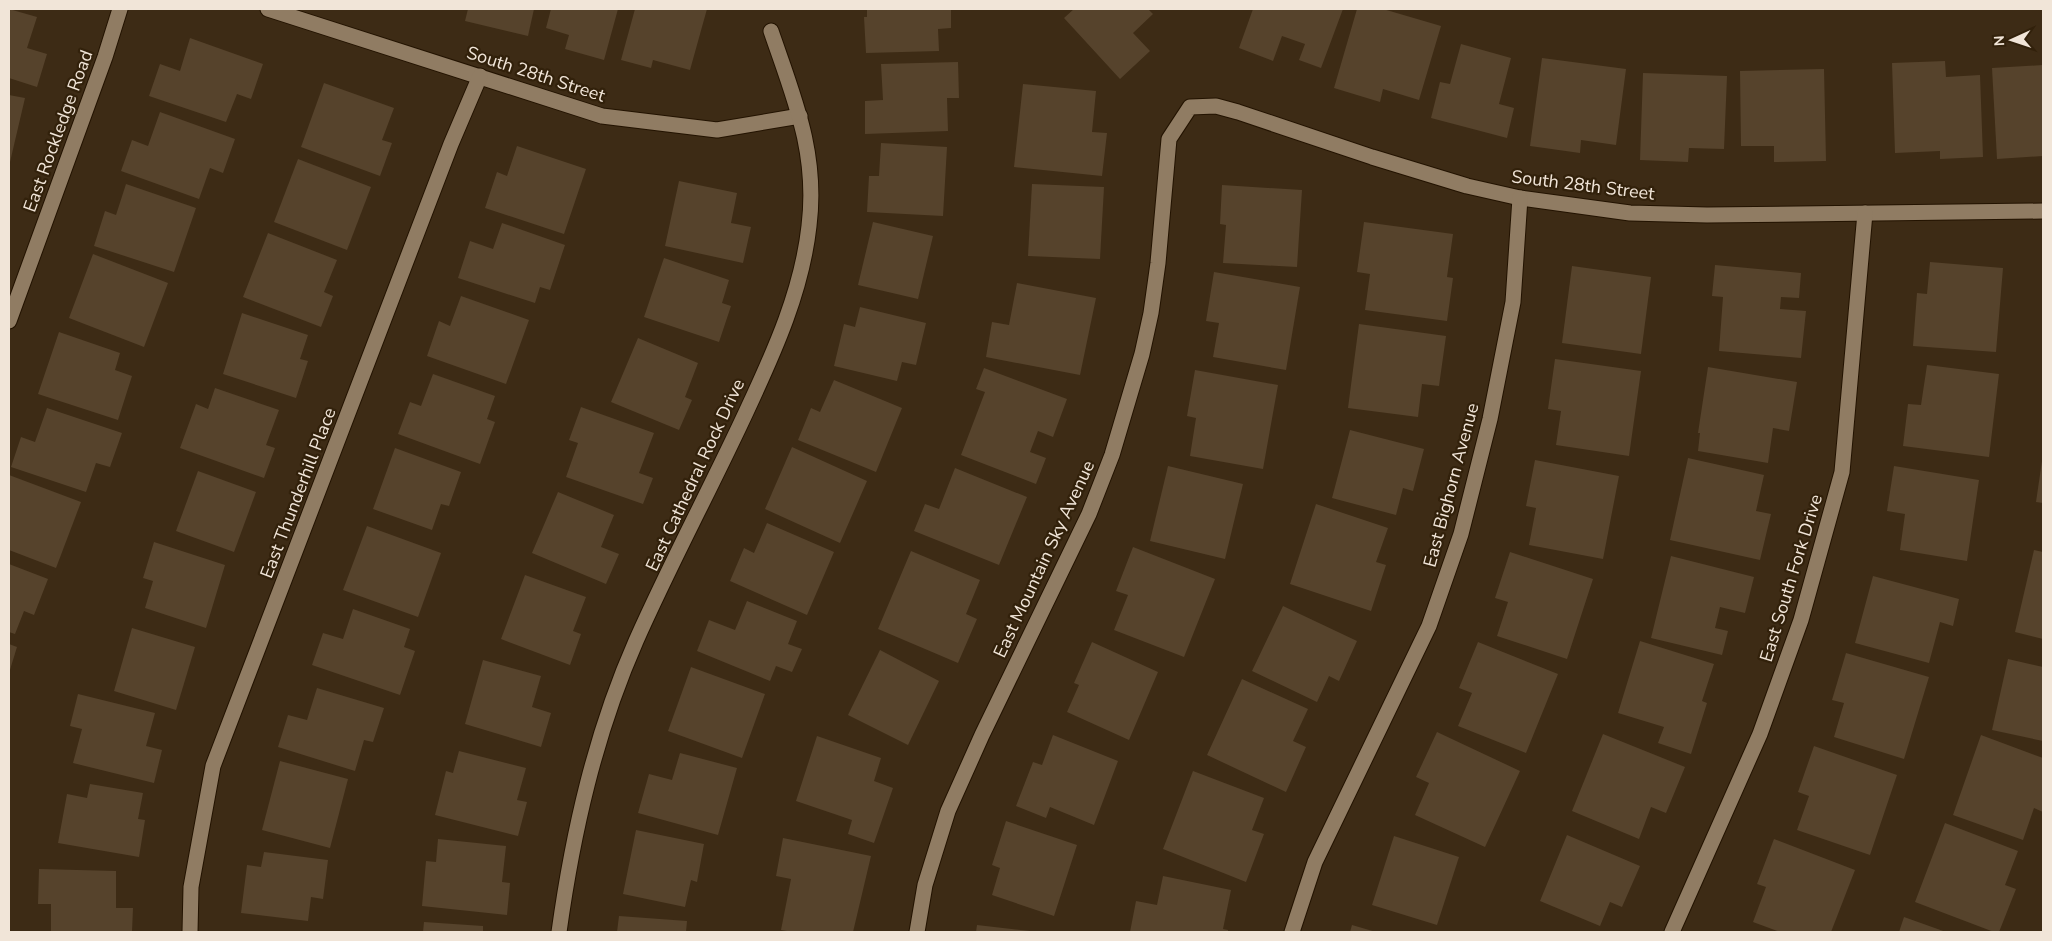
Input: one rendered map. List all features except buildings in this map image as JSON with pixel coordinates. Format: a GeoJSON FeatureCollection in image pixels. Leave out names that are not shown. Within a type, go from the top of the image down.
{"type":"FeatureCollection","features":[{"type":"Feature","properties":{"kind":"street","name":"East Rockledge Road"},"geometry":{"type":"LineString","coordinates":[[9,321],[105,57],[120,9]]}},
{"type":"Feature","properties":{"kind":"street","name":"South 28th Street"},"geometry":{"type":"LineString","coordinates":[[268,9],[602,116],[718,130],[800,116]]}},
{"type":"Feature","properties":{"kind":"street","name":"East Cathedral Rock Drive"},"geometry":{"type":"LineString","coordinates":[[559,932],[577,821],[599,740],[616,688],[637,639],[759,384],[794,299],[809,226],[810,161],[800,116],[771,31]]}},
{"type":"Feature","properties":{"kind":"street","name":"East Thunderhill Place"},"geometry":{"type":"LineString","coordinates":[[190,932],[190,887],[214,766],[480,76]]}},
{"type":"Feature","properties":{"kind":"street","name":"South 28th Street"},"geometry":{"type":"LineString","coordinates":[[1190,107],[1216,106],[1238,112],[1466,186],[1520,198],[1630,213],[2043,211]]}},
{"type":"Feature","properties":{"kind":"street","name":"East Mountain Sky Avenue"},"geometry":{"type":"LineString","coordinates":[[917,932],[925,885],[948,811],[982,735],[1089,514],[1112,455],[1142,354],[1151,313],[1158,263],[1168,139],[1190,107]]}},
{"type":"Feature","properties":{"kind":"street","name":"East Bighorn Avenue"},"geometry":{"type":"LineString","coordinates":[[1292,932],[1315,862],[1429,626],[1461,534],[1490,418],[1513,302],[1520,198]]}},
{"type":"Feature","properties":{"kind":"street","name":"East South Fork Drive"},"geometry":{"type":"LineString","coordinates":[[1672,932],[1760,734],[1801,620],[1842,472],[1865,213]]}}]}
